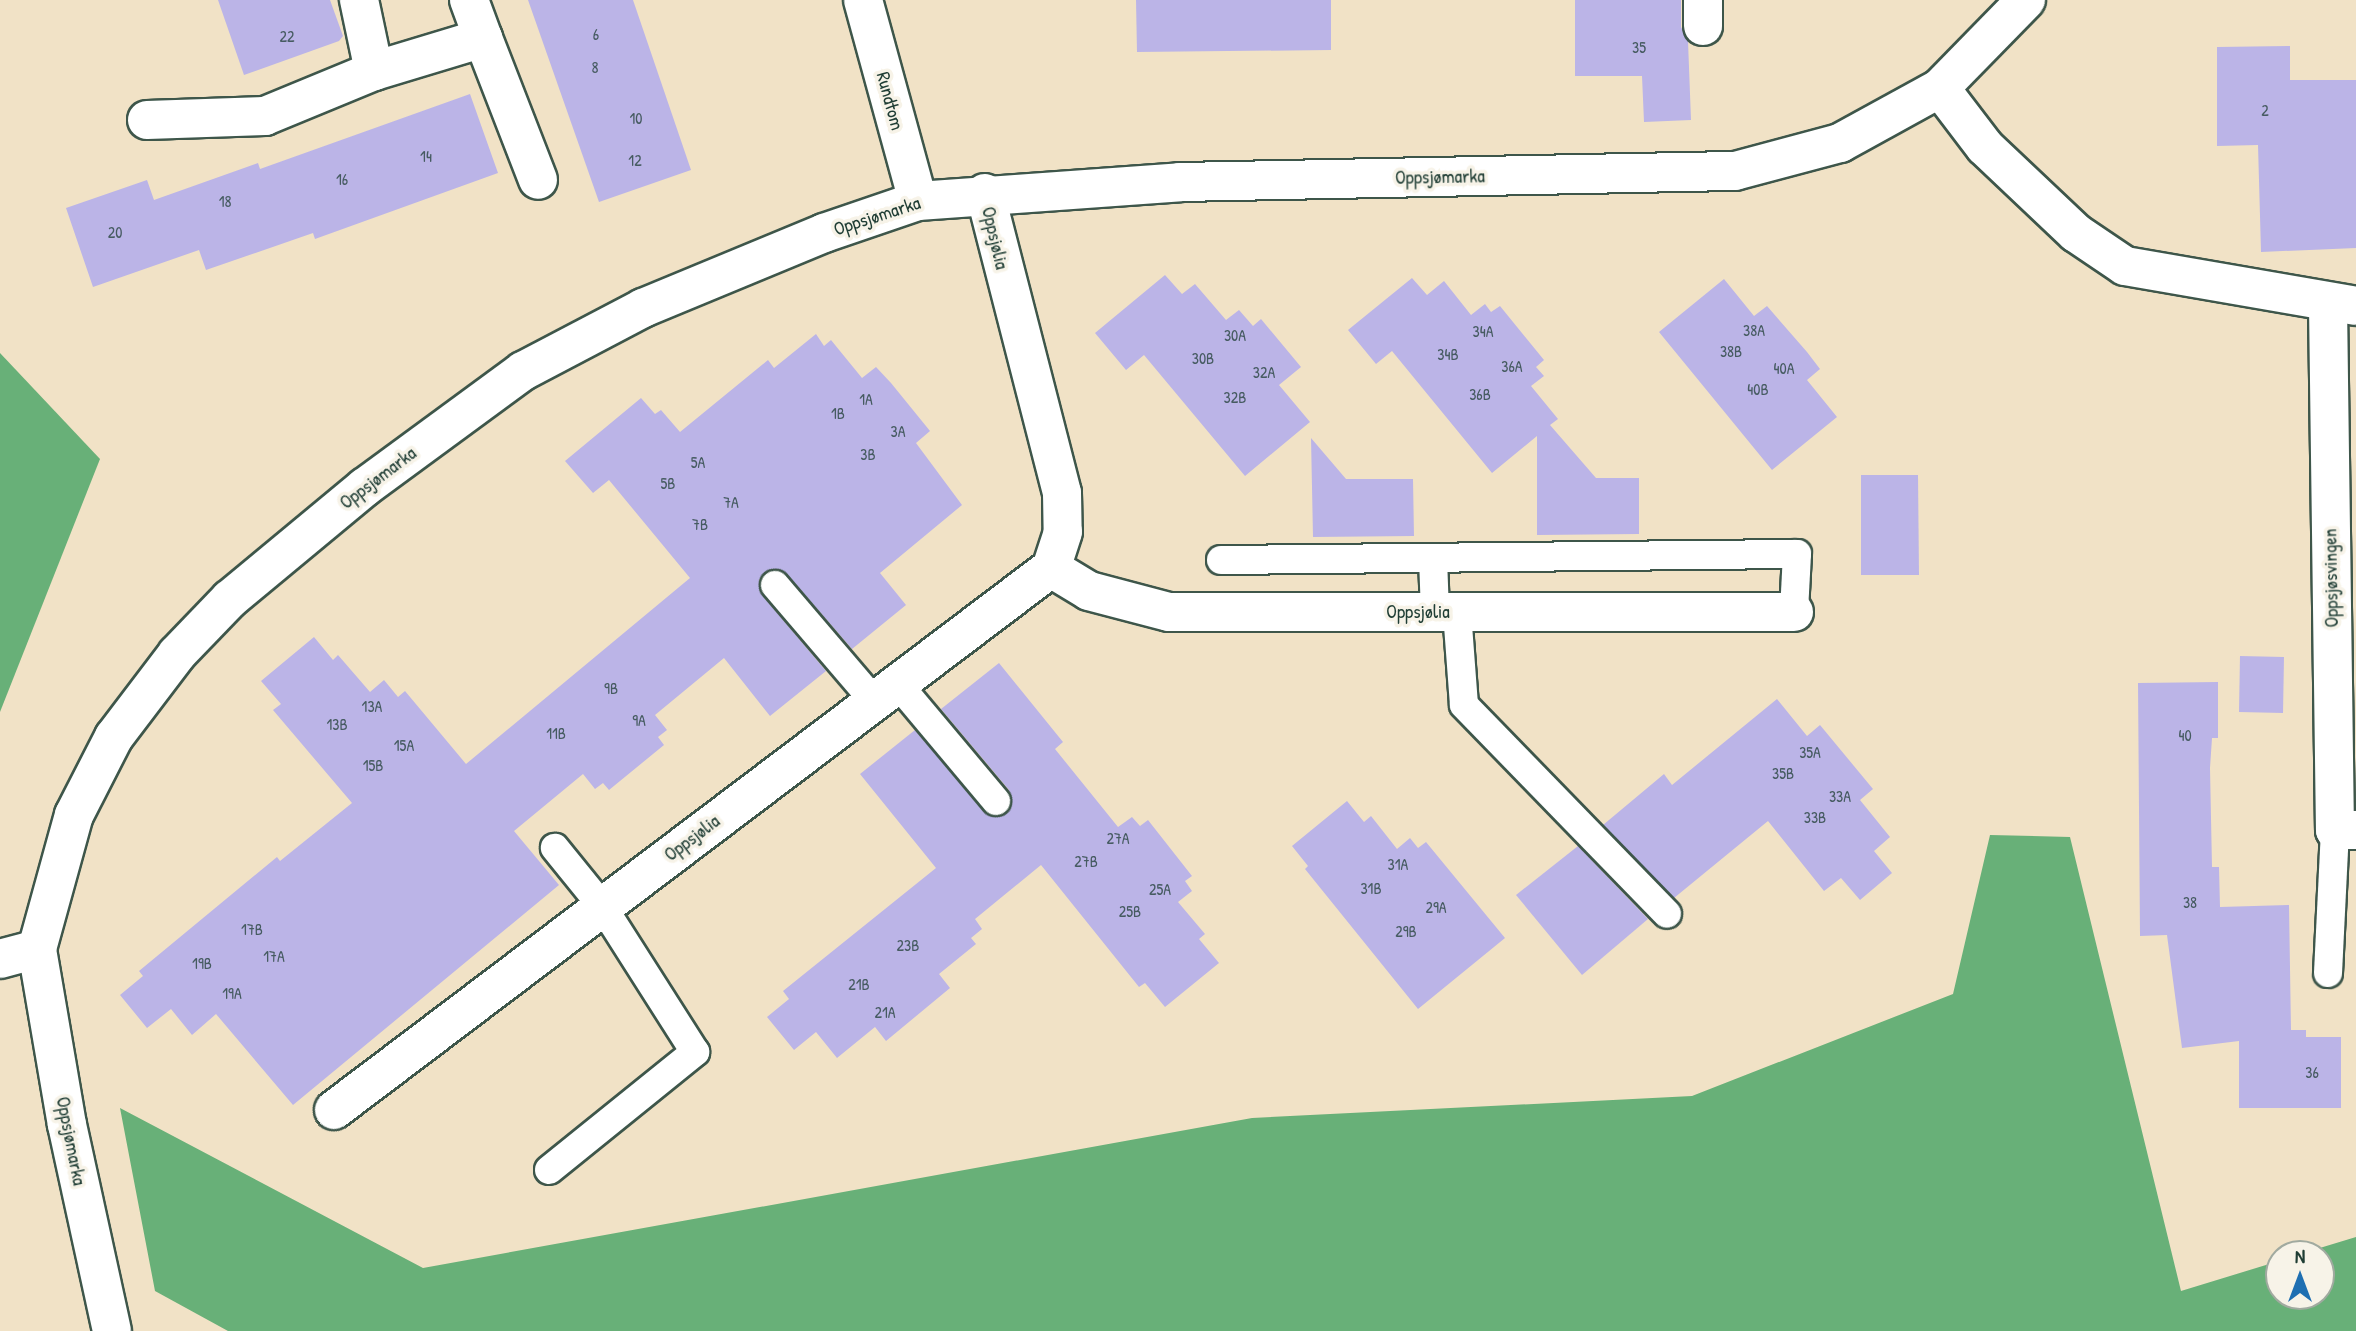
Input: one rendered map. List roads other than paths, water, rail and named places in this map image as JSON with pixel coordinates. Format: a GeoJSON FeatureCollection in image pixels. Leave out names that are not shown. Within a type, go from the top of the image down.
{"type":"FeatureCollection","features":[{"type":"Feature","properties":{"kind":"street"},"geometry":{"type":"LineString","coordinates":[[359,0],[374,71]]}},
{"type":"Feature","properties":{"kind":"street"},"geometry":{"type":"LineString","coordinates":[[469,0],[538,180]]}},
{"type":"Feature","properties":{"kind":"street","name":"Rundtom"},"geometry":{"type":"LineString","coordinates":[[863,0],[918,201]]}},
{"type":"Feature","properties":{"kind":"street","name":"Oppsjømarka"},"geometry":{"type":"LineString","coordinates":[[112,1331],[67,1125],[37,949],[74,815],[114,737],[177,654],[230,599],[365,487],[523,371],[643,308],[824,233],[918,201],[985,193],[1180,182],[1735,171],[1840,143],[1940,88],[2026,0]]}},
{"type":"Feature","properties":{"kind":"street"},"geometry":{"type":"LineString","coordinates":[[147,120],[265,116],[374,71],[482,38]]}},
{"type":"Feature","properties":{"kind":"street","name":"Oppsjøsvingen"},"geometry":{"type":"LineString","coordinates":[[1940,88],[1995,157],[2076,233],[2125,265],[2342,305],[2345,830]]}},
{"type":"Feature","properties":{"kind":"street","name":"Oppsjølia"},"geometry":{"type":"LineString","coordinates":[[334,1110],[1051,568],[1063,533],[1062,493],[985,193]]}},
{"type":"Feature","properties":{"kind":"street","name":"Oppsjølia"},"geometry":{"type":"LineString","coordinates":[[1051,568],[1089,591],[1169,612],[1794,612]]}},
{"type":"Feature","properties":{"kind":"street"},"geometry":{"type":"LineString","coordinates":[[0,959],[37,949]]}},
{"type":"Feature","properties":{"kind":"lane"},"geometry":{"type":"LineString","coordinates":[[1221,560],[1797,554],[1794,612]]}},
{"type":"Feature","properties":{"kind":"lane"},"geometry":{"type":"LineString","coordinates":[[1433,558],[1464,705],[1667,914]]}},
{"type":"Feature","properties":{"kind":"lane"},"geometry":{"type":"LineString","coordinates":[[775,584],[996,801]]}},
{"type":"Feature","properties":{"kind":"lane"},"geometry":{"type":"LineString","coordinates":[[2328,973],[2345,830]]}},
{"type":"Feature","properties":{"kind":"lane"},"geometry":{"type":"LineString","coordinates":[[549,1170],[695,1052],[603,906],[555,848]]}}]}
